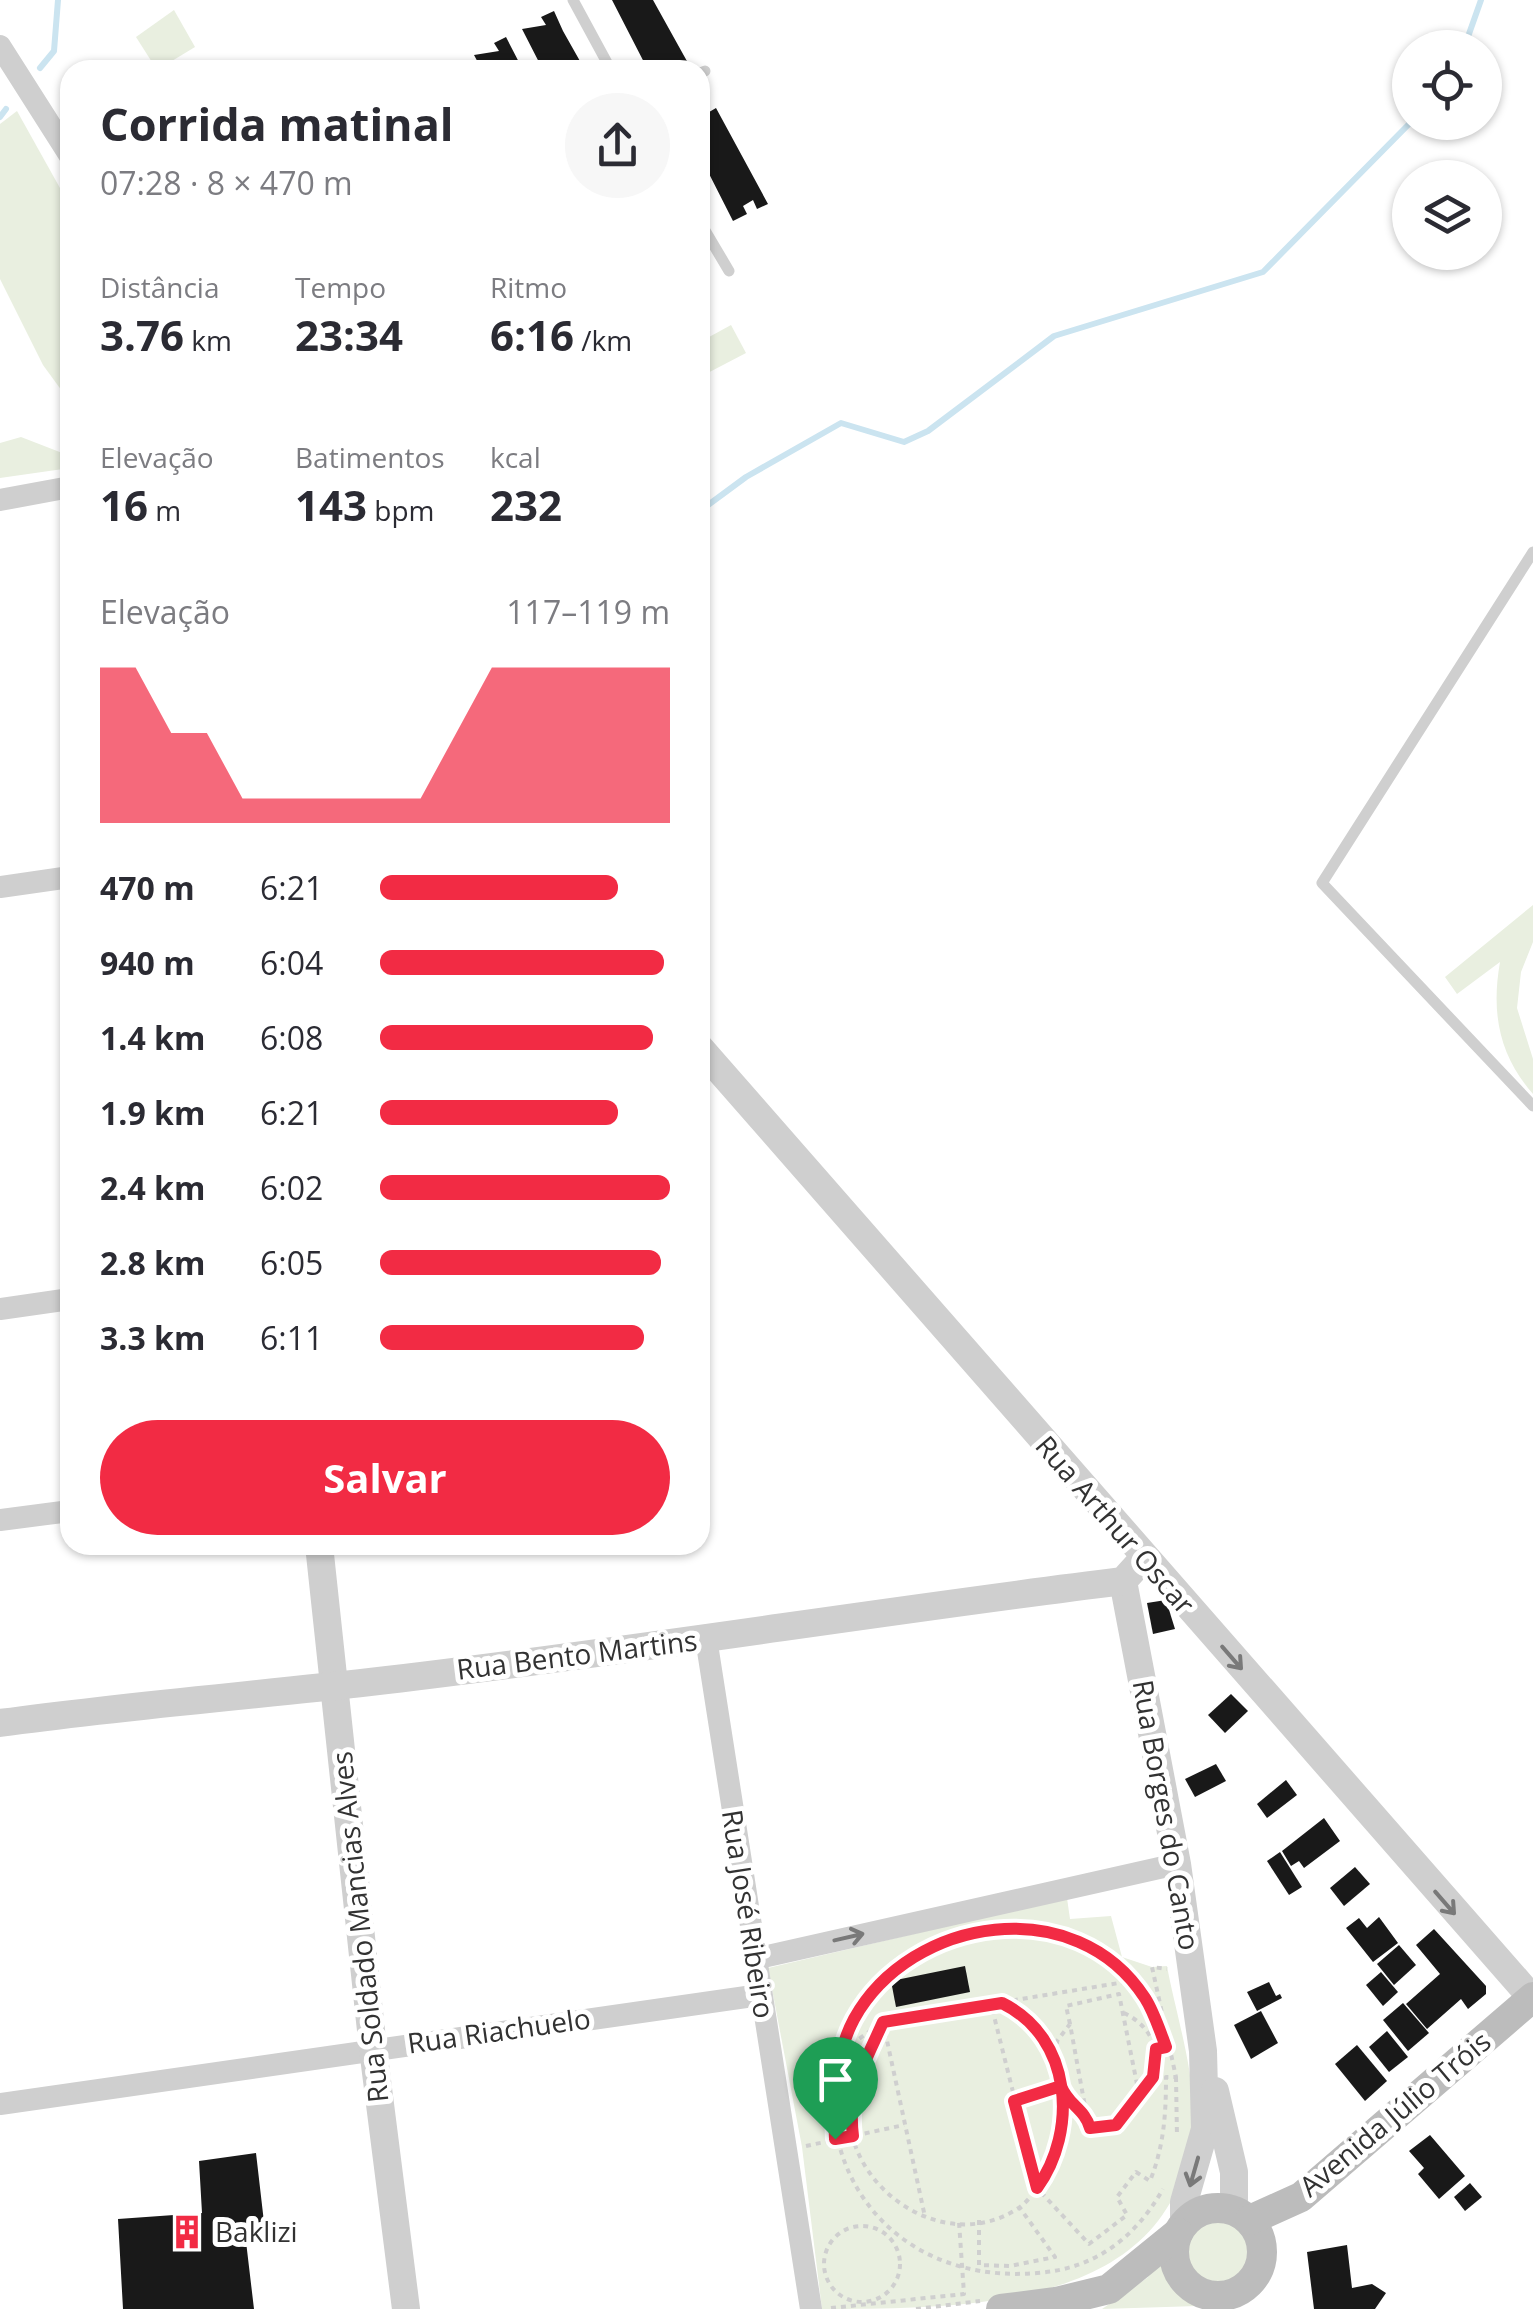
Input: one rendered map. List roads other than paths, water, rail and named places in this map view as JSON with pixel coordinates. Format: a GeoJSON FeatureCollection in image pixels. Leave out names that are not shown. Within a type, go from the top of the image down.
{"type":"FeatureCollection","features":[{"type":"Feature","properties":{"kind":"main road","name":"Avenida Júlio Tróis"},"geometry":{"type":"LineString","coordinates":[[1242,2215],[1300,2196],[1533,1998]]}},
{"type":"Feature","properties":{"kind":"main road"},"geometry":{"type":"LineString","coordinates":[[999,2304],[1067,2300],[1109,2289],[1212,2208],[1242,2215],[1262,2241],[1250,2309]]}},
{"type":"Feature","properties":{"kind":"main road"},"geometry":{"type":"LineString","coordinates":[[1181,2229],[1174,2246],[1178,2270],[1212,2302],[1234,2294],[1256,2276]]}},
{"type":"Feature","properties":{"kind":"street"},"geometry":{"type":"LineString","coordinates":[[0,46],[60,140]]}},
{"type":"Feature","properties":{"kind":"street"},"geometry":{"type":"LineString","coordinates":[[0,500],[60,490]]}},
{"type":"Feature","properties":{"kind":"street"},"geometry":{"type":"LineString","coordinates":[[0,886],[60,878]]}},
{"type":"Feature","properties":{"kind":"street","name":"Rua Arthur Oscar"},"geometry":{"type":"LineString","coordinates":[[710,1060],[1143,1559],[1533,1998]]}},
{"type":"Feature","properties":{"kind":"street"},"geometry":{"type":"LineString","coordinates":[[0,1309],[60,1300]]}},
{"type":"Feature","properties":{"kind":"street"},"geometry":{"type":"LineString","coordinates":[[0,1520],[60,1512]]}},
{"type":"Feature","properties":{"kind":"street","name":"Rua Soldado Mancias Alves"},"geometry":{"type":"LineString","coordinates":[[320,1555],[373,2049],[406,2309]]}},
{"type":"Feature","properties":{"kind":"street"},"geometry":{"type":"LineString","coordinates":[[1123,1581],[1143,1559]]}},
{"type":"Feature","properties":{"kind":"street","name":"Rua Bento Martins"},"geometry":{"type":"LineString","coordinates":[[0,1723],[164,1700],[333,1684],[706,1638],[1123,1581]]}},
{"type":"Feature","properties":{"kind":"street","name":"Rua Borges do Canto"},"geometry":{"type":"LineString","coordinates":[[1123,1581],[1177,1864],[1203,2051],[1205,2129],[1184,2202],[1181,2229]]}},
{"type":"Feature","properties":{"kind":"street","name":"Rua José Ribeiro"},"geometry":{"type":"LineString","coordinates":[[706,1638],[810,2309]]}},
{"type":"Feature","properties":{"kind":"street"},"geometry":{"type":"LineString","coordinates":[[754,1959],[1177,1864]]}},
{"type":"Feature","properties":{"kind":"street","name":"Rua Riachuelo"},"geometry":{"type":"LineString","coordinates":[[0,2104],[760,1995]]}},
{"type":"Feature","properties":{"kind":"street","name":"Rua Borges do Canto"},"geometry":{"type":"LineString","coordinates":[[1203,2051],[1242,2215]]}},
{"type":"Feature","properties":{"kind":"lane"},"geometry":{"type":"LineString","coordinates":[[573,0],[606,60]]}},
{"type":"Feature","properties":{"kind":"lane"},"geometry":{"type":"LineString","coordinates":[[710,239],[729,271]]}},
{"type":"Feature","properties":{"kind":"lane"},"geometry":{"type":"LineString","coordinates":[[1533,552],[1322,883],[1533,1106]]}},
{"type":"Feature","properties":{"kind":"waterway"},"geometry":{"type":"LineString","coordinates":[[40,68],[54,51],[58,0]]}},
{"type":"Feature","properties":{"kind":"waterway"},"geometry":{"type":"LineString","coordinates":[[1470,30],[1481,0]]}},
{"type":"Feature","properties":{"kind":"waterway"},"geometry":{"type":"LineString","coordinates":[[0,117],[6,109]]}},
{"type":"Feature","properties":{"kind":"waterway"},"geometry":{"type":"LineString","coordinates":[[710,504],[746,477],[841,423],[904,442],[928,431],[1054,336],[1263,272],[1393,140]]}},
{"type":"Feature","properties":{"kind":"place","name":"Baklizi"},"geometry":{"type":"Point","coordinates":[187,2232]}}]}
